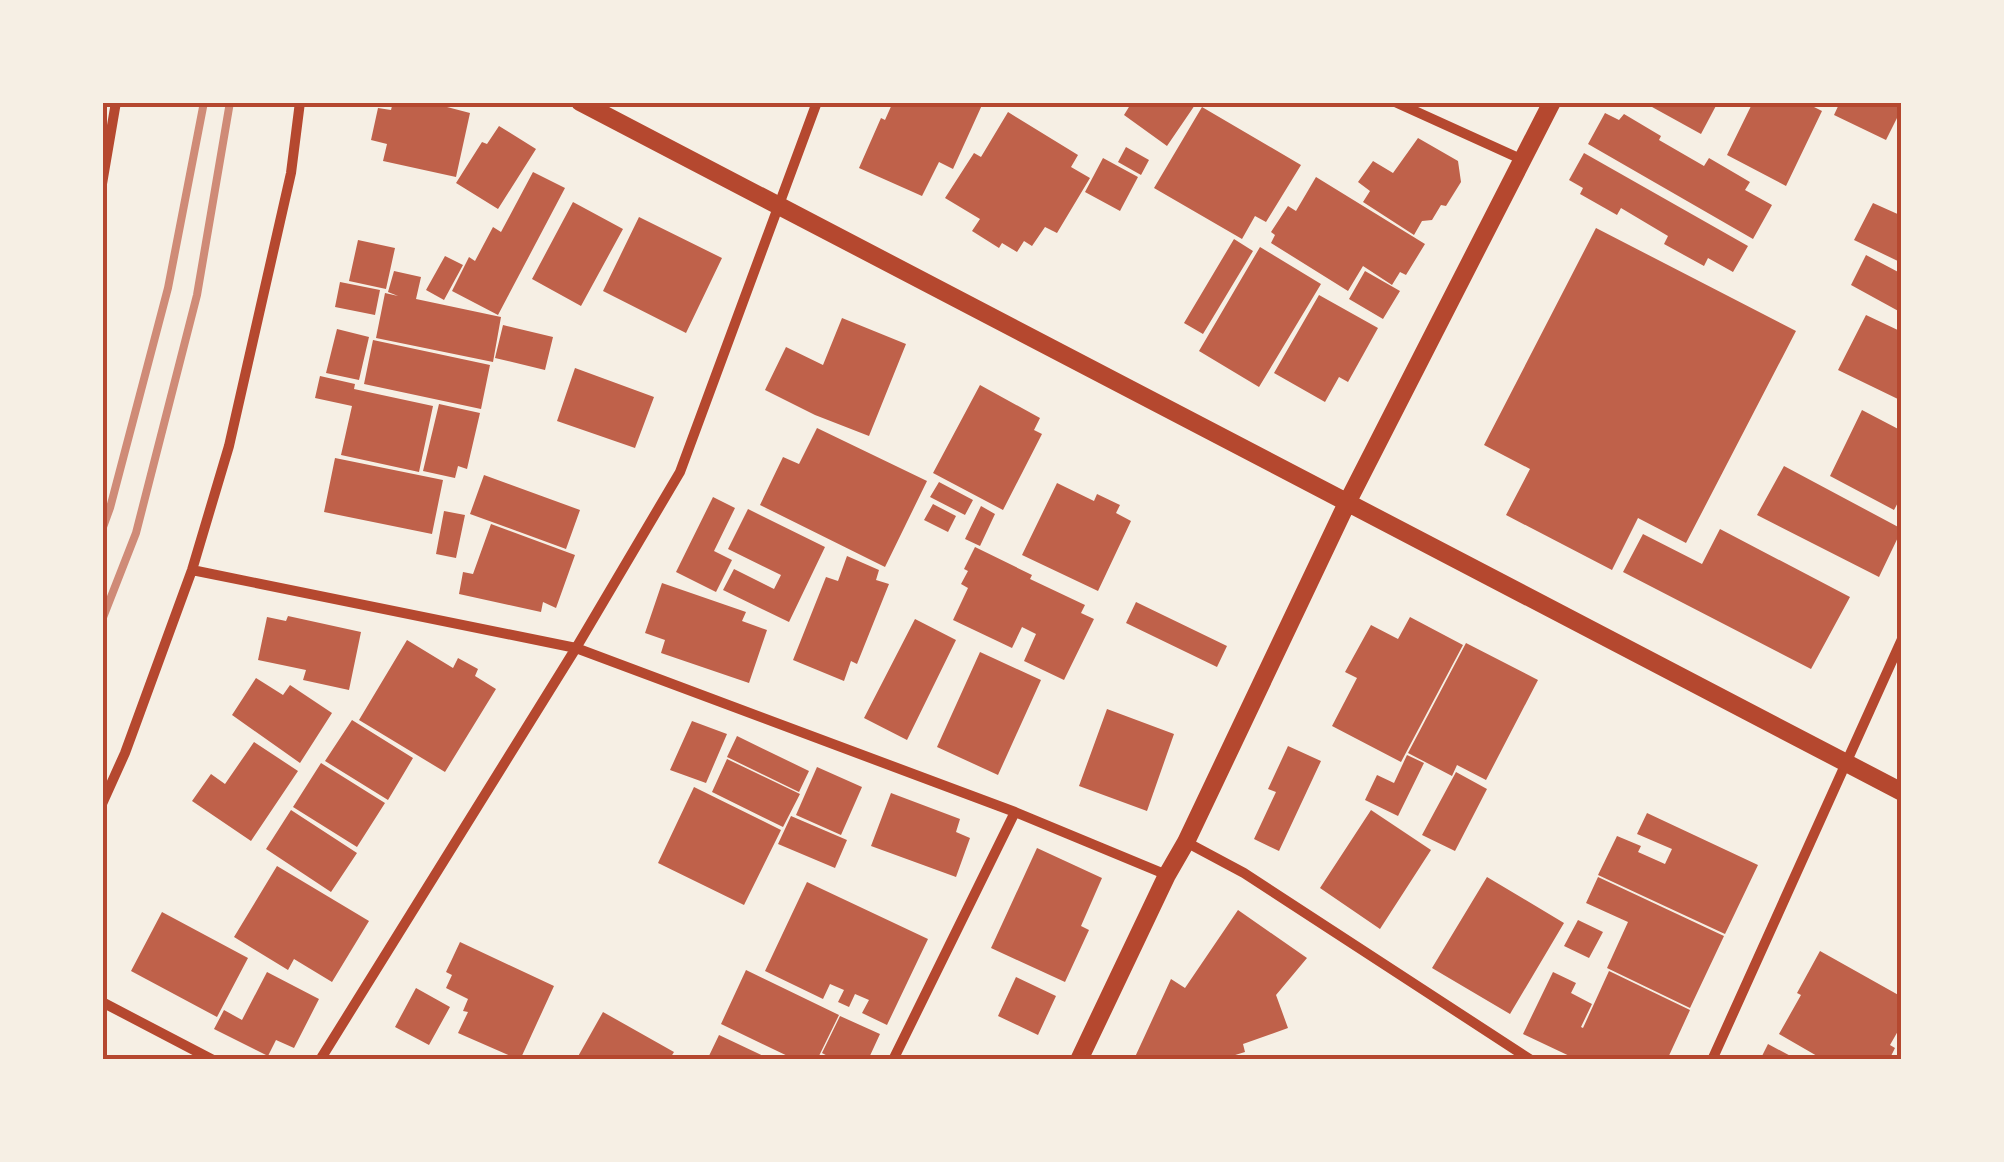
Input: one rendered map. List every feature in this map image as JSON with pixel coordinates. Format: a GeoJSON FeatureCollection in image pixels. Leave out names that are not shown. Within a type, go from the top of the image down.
{"type":"FeatureCollection","features":[{"type":"Feature","properties":{"kind":"street"},"geometry":{"type":"LineString","coordinates":[[102,184],[116,102]]}},
{"type":"Feature","properties":{"kind":"street"},"geometry":{"type":"LineString","coordinates":[[102,804],[125,753],[192,570],[229,446],[290,172],[300,102]]}},
{"type":"Feature","properties":{"kind":"street"},"geometry":{"type":"LineString","coordinates":[[580,102],[1902,792]]}},
{"type":"Feature","properties":{"kind":"street"},"geometry":{"type":"LineString","coordinates":[[320,1060],[576,648],[680,472],[817,102]]}},
{"type":"Feature","properties":{"kind":"street"},"geometry":{"type":"LineString","coordinates":[[1394,102],[1523,160]]}},
{"type":"Feature","properties":{"kind":"street"},"geometry":{"type":"LineString","coordinates":[[1079,1060],[1347,503],[1552,102]]}},
{"type":"Feature","properties":{"kind":"street"},"geometry":{"type":"LineString","coordinates":[[192,570],[576,648],[1015,812],[1167,875]]}},
{"type":"Feature","properties":{"kind":"street"},"geometry":{"type":"LineString","coordinates":[[1712,1060],[1902,639]]}},
{"type":"Feature","properties":{"kind":"street"},"geometry":{"type":"LineString","coordinates":[[893,1060],[1015,812]]}},
{"type":"Feature","properties":{"kind":"street"},"geometry":{"type":"LineString","coordinates":[[1186,842],[1244,873],[1531,1060]]}},
{"type":"Feature","properties":{"kind":"street"},"geometry":{"type":"LineString","coordinates":[[102,1002],[212,1060]]}},
{"type":"Feature","properties":{"kind":"building"},"geometry":{"type":"Polygon","coordinates":[[[393,102],[448,102],[447,107],[470,113],[456,177],[383,161],[387,144],[371,140],[378,108],[391,110],[393,102]]]}},
{"type":"Feature","properties":{"kind":"building"},"geometry":{"type":"Polygon","coordinates":[[[893,102],[982,105],[953,169],[939,162],[922,196],[859,168],[881,118],[885,120],[893,102]]]}},
{"type":"Feature","properties":{"kind":"building"},"geometry":{"type":"Polygon","coordinates":[[[1132,102],[1197,102],[1167,146],[1124,115],[1132,102]]]}},
{"type":"Feature","properties":{"kind":"building"},"geometry":{"type":"Polygon","coordinates":[[[1643,102],[1718,102],[1701,134],[1643,102]]]}},
{"type":"Feature","properties":{"kind":"building"},"geometry":{"type":"Polygon","coordinates":[[[1753,102],[1804,102],[1822,111],[1786,186],[1727,155],[1753,102]]]}},
{"type":"Feature","properties":{"kind":"building"},"geometry":{"type":"Polygon","coordinates":[[[1840,102],[1902,102],[1902,108],[1886,140],[1834,115],[1840,102]]]}},
{"type":"Feature","properties":{"kind":"building"},"geometry":{"type":"Polygon","coordinates":[[[1202,107],[1301,165],[1266,222],[1255,216],[1242,239],[1154,188],[1202,107]]]}},
{"type":"Feature","properties":{"kind":"building"},"geometry":{"type":"Polygon","coordinates":[[[1008,112],[1078,155],[1071,167],[1090,178],[1057,233],[1045,227],[1032,246],[1024,241],[1017,252],[1002,243],[999,248],[972,231],[980,219],[945,198],[974,153],[981,157],[1008,112]]]}},
{"type":"Feature","properties":{"kind":"building"},"geometry":{"type":"Polygon","coordinates":[[[1605,113],[1619,120],[1624,114],[1704,166],[1709,158],[1750,182],[1745,190],[1772,205],[1753,239],[1588,144],[1605,113]]]}},
{"type":"Feature","properties":{"kind":"building"},"geometry":{"type":"Polygon","coordinates":[[[499,126],[536,149],[498,209],[456,183],[482,142],[487,144],[499,126]]]}},
{"type":"Feature","properties":{"kind":"building"},"geometry":{"type":"Polygon","coordinates":[[[1418,138],[1458,161],[1461,182],[1446,206],[1441,205],[1432,220],[1422,221],[1414,235],[1363,202],[1370,191],[1358,182],[1373,161],[1393,173],[1418,138]]]}},
{"type":"Feature","properties":{"kind":"building"},"geometry":{"type":"Polygon","coordinates":[[[1126,147],[1149,160],[1141,175],[1118,162],[1126,147]]]}},
{"type":"Feature","properties":{"kind":"building"},"geometry":{"type":"Polygon","coordinates":[[[1584,153],[1748,246],[1733,272],[1708,258],[1704,266],[1664,244],[1668,236],[1621,208],[1617,215],[1580,194],[1583,188],[1569,180],[1584,153]]]}},
{"type":"Feature","properties":{"kind":"building"},"geometry":{"type":"Polygon","coordinates":[[[1103,158],[1138,177],[1120,211],[1085,192],[1103,158]]]}},
{"type":"Feature","properties":{"kind":"building"},"geometry":{"type":"Polygon","coordinates":[[[533,172],[565,188],[498,315],[452,291],[469,257],[475,261],[493,227],[501,232],[533,172]]]}},
{"type":"Feature","properties":{"kind":"building"},"geometry":{"type":"Polygon","coordinates":[[[1316,177],[1425,244],[1406,275],[1400,272],[1392,285],[1363,266],[1348,291],[1271,243],[1275,235],[1271,232],[1288,206],[1296,211],[1316,177]]]}},
{"type":"Feature","properties":{"kind":"building"},"geometry":{"type":"Polygon","coordinates":[[[573,202],[623,229],[581,306],[532,279],[573,202]]]}},
{"type":"Feature","properties":{"kind":"building"},"geometry":{"type":"Polygon","coordinates":[[[1873,203],[1902,216],[1902,263],[1854,240],[1873,203]]]}},
{"type":"Feature","properties":{"kind":"building"},"geometry":{"type":"Polygon","coordinates":[[[639,217],[722,258],[686,333],[603,291],[639,217]]]}},
{"type":"Feature","properties":{"kind":"building"},"geometry":{"type":"Polygon","coordinates":[[[1596,228],[1796,331],[1686,543],[1638,518],[1612,570],[1506,515],[1530,469],[1484,445],[1596,228]]]}},
{"type":"Feature","properties":{"kind":"building"},"geometry":{"type":"Polygon","coordinates":[[[1234,239],[1253,251],[1203,334],[1184,323],[1234,239]]]}},
{"type":"Feature","properties":{"kind":"building"},"geometry":{"type":"Polygon","coordinates":[[[358,240],[395,248],[386,289],[349,281],[358,240]]]}},
{"type":"Feature","properties":{"kind":"building"},"geometry":{"type":"Polygon","coordinates":[[[1260,247],[1321,284],[1259,387],[1199,351],[1260,247]]]}},
{"type":"Feature","properties":{"kind":"building"},"geometry":{"type":"Polygon","coordinates":[[[1866,255],[1902,274],[1902,313],[1851,285],[1866,255]]]}},
{"type":"Feature","properties":{"kind":"building"},"geometry":{"type":"Polygon","coordinates":[[[445,256],[463,265],[444,300],[426,290],[445,256]]]}},
{"type":"Feature","properties":{"kind":"building"},"geometry":{"type":"Polygon","coordinates":[[[394,271],[421,277],[416,299],[501,317],[493,362],[376,338],[385,293],[398,296],[388,292],[394,271]]]}},
{"type":"Feature","properties":{"kind":"building"},"geometry":{"type":"Polygon","coordinates":[[[1365,271],[1400,291],[1383,319],[1349,299],[1365,271]]]}},
{"type":"Feature","properties":{"kind":"building"},"geometry":{"type":"Polygon","coordinates":[[[340,282],[380,290],[375,315],[335,307],[340,282]]]}},
{"type":"Feature","properties":{"kind":"building"},"geometry":{"type":"Polygon","coordinates":[[[1319,295],[1378,328],[1348,382],[1339,377],[1325,402],[1274,373],[1319,295]]]}},
{"type":"Feature","properties":{"kind":"building"},"geometry":{"type":"Polygon","coordinates":[[[1866,315],[1902,332],[1902,401],[1838,370],[1866,315]]]}},
{"type":"Feature","properties":{"kind":"building"},"geometry":{"type":"Polygon","coordinates":[[[842,318],[906,344],[869,436],[765,390],[786,347],[823,365],[842,318]]]}},
{"type":"Feature","properties":{"kind":"building"},"geometry":{"type":"Polygon","coordinates":[[[503,325],[553,337],[545,370],[495,358],[503,325]]]}},
{"type":"Feature","properties":{"kind":"building"},"geometry":{"type":"Polygon","coordinates":[[[337,329],[369,337],[359,380],[326,373],[337,329]]]}},
{"type":"Feature","properties":{"kind":"building"},"geometry":{"type":"Polygon","coordinates":[[[373,340],[490,365],[481,409],[364,384],[373,340]]]}},
{"type":"Feature","properties":{"kind":"building"},"geometry":{"type":"Polygon","coordinates":[[[575,368],[654,397],[635,448],[557,421],[575,368]]]}},
{"type":"Feature","properties":{"kind":"building"},"geometry":{"type":"Polygon","coordinates":[[[320,376],[355,384],[354,389],[433,406],[419,472],[341,455],[352,406],[315,398],[320,376]]]}},
{"type":"Feature","properties":{"kind":"building"},"geometry":{"type":"Polygon","coordinates":[[[980,385],[1040,418],[1034,430],[1042,434],[1003,510],[933,473],[980,385]]]}},
{"type":"Feature","properties":{"kind":"building"},"geometry":{"type":"Polygon","coordinates":[[[439,404],[480,413],[467,469],[458,466],[455,478],[423,471],[439,404]]]}},
{"type":"Feature","properties":{"kind":"building"},"geometry":{"type":"Polygon","coordinates":[[[1862,410],[1902,431],[1902,495],[1894,510],[1830,476],[1862,410]]]}},
{"type":"Feature","properties":{"kind":"building"},"geometry":{"type":"Polygon","coordinates":[[[817,428],[927,481],[885,567],[760,505],[783,457],[799,464],[817,428]]]}},
{"type":"Feature","properties":{"kind":"building"},"geometry":{"type":"Polygon","coordinates":[[[335,458],[443,480],[432,534],[324,512],[335,458]]]}},
{"type":"Feature","properties":{"kind":"building"},"geometry":{"type":"Polygon","coordinates":[[[1784,466],[1902,529],[1879,577],[1757,515],[1784,466]]]}},
{"type":"Feature","properties":{"kind":"building"},"geometry":{"type":"Polygon","coordinates":[[[484,475],[580,510],[566,549],[470,514],[484,475]]]}},
{"type":"Feature","properties":{"kind":"building"},"geometry":{"type":"Polygon","coordinates":[[[939,482],[973,500],[965,515],[930,497],[939,482]]]}},
{"type":"Feature","properties":{"kind":"building"},"geometry":{"type":"Polygon","coordinates":[[[1057,483],[1094,501],[1097,494],[1120,505],[1116,513],[1131,521],[1098,591],[1022,555],[1057,483]]]}},
{"type":"Feature","properties":{"kind":"building"},"geometry":{"type":"Polygon","coordinates":[[[713,497],[735,508],[714,551],[732,560],[716,592],[676,572],[713,497]]]}},
{"type":"Feature","properties":{"kind":"building"},"geometry":{"type":"Polygon","coordinates":[[[933,504],[956,516],[948,532],[924,520],[933,504]]]}},
{"type":"Feature","properties":{"kind":"building"},"geometry":{"type":"Polygon","coordinates":[[[981,506],[995,514],[980,546],[965,539],[981,506]]]}},
{"type":"Feature","properties":{"kind":"building"},"geometry":{"type":"Polygon","coordinates":[[[748,509],[825,547],[789,622],[723,590],[734,569],[774,589],[781,575],[728,549],[748,509]]]}},
{"type":"Feature","properties":{"kind":"building"},"geometry":{"type":"Polygon","coordinates":[[[444,511],[465,515],[456,558],[436,554],[444,511]]]}},
{"type":"Feature","properties":{"kind":"building"},"geometry":{"type":"Polygon","coordinates":[[[491,524],[575,555],[556,608],[543,602],[541,612],[459,594],[463,572],[473,574],[491,524]]]}},
{"type":"Feature","properties":{"kind":"building"},"geometry":{"type":"Polygon","coordinates":[[[1720,529],[1850,597],[1811,669],[1623,572],[1643,534],[1702,564],[1720,529]]]}},
{"type":"Feature","properties":{"kind":"building"},"geometry":{"type":"Polygon","coordinates":[[[975,547],[1085,605],[1081,613],[1094,619],[1064,680],[1024,661],[1036,634],[1022,627],[1012,648],[953,620],[968,588],[961,584],[975,547]]]}},
{"type":"Feature","properties":{"kind":"building"},"geometry":{"type":"Polygon","coordinates":[[[847,556],[879,570],[876,580],[889,584],[857,664],[851,661],[844,681],[793,660],[826,577],[838,581],[847,556]]]}},
{"type":"Feature","properties":{"kind":"building"},"geometry":{"type":"Polygon","coordinates":[[[662,583],[746,612],[742,621],[767,630],[749,683],[661,653],[665,640],[645,633],[662,583]]]}},
{"type":"Feature","properties":{"kind":"building"},"geometry":{"type":"Polygon","coordinates":[[[1136,602],[1227,646],[1217,667],[1126,623],[1136,602]]]}},
{"type":"Feature","properties":{"kind":"building"},"geometry":{"type":"Polygon","coordinates":[[[288,616],[361,632],[349,690],[303,680],[306,670],[258,660],[267,617],[286,621],[288,616]]]}},
{"type":"Feature","properties":{"kind":"building"},"geometry":{"type":"Polygon","coordinates":[[[1410,617],[1463,645],[1401,762],[1332,726],[1357,678],[1345,672],[1371,625],[1398,639],[1410,617]]]}},
{"type":"Feature","properties":{"kind":"building"},"geometry":{"type":"Polygon","coordinates":[[[915,619],[956,640],[907,740],[864,718],[915,619]]]}},
{"type":"Feature","properties":{"kind":"building"},"geometry":{"type":"Polygon","coordinates":[[[407,640],[453,668],[458,658],[478,669],[475,676],[496,689],[445,772],[359,720],[407,640]]]}},
{"type":"Feature","properties":{"kind":"building"},"geometry":{"type":"Polygon","coordinates":[[[1466,643],[1538,680],[1486,780],[1457,765],[1452,776],[1408,753],[1466,643]]]}},
{"type":"Feature","properties":{"kind":"building"},"geometry":{"type":"Polygon","coordinates":[[[980,652],[1041,680],[998,775],[937,747],[980,652]]]}},
{"type":"Feature","properties":{"kind":"building"},"geometry":{"type":"Polygon","coordinates":[[[256,678],[283,695],[290,685],[332,713],[300,763],[232,715],[256,678]]]}},
{"type":"Feature","properties":{"kind":"building"},"geometry":{"type":"Polygon","coordinates":[[[1107,709],[1174,734],[1147,811],[1079,786],[1107,709]]]}},
{"type":"Feature","properties":{"kind":"building"},"geometry":{"type":"Polygon","coordinates":[[[352,720],[413,758],[388,800],[325,761],[352,720]]]}},
{"type":"Feature","properties":{"kind":"building"},"geometry":{"type":"Polygon","coordinates":[[[692,721],[727,734],[706,783],[670,770],[692,721]]]}},
{"type":"Feature","properties":{"kind":"building"},"geometry":{"type":"Polygon","coordinates":[[[737,736],[809,771],[799,792],[727,757],[737,736]]]}},
{"type":"Feature","properties":{"kind":"building"},"geometry":{"type":"Polygon","coordinates":[[[254,742],[298,771],[251,841],[192,801],[211,774],[225,784],[254,742]]]}},
{"type":"Feature","properties":{"kind":"building"},"geometry":{"type":"Polygon","coordinates":[[[1288,746],[1321,761],[1279,851],[1254,839],[1276,792],[1268,789],[1288,746]]]}},
{"type":"Feature","properties":{"kind":"building"},"geometry":{"type":"Polygon","coordinates":[[[1407,755],[1424,763],[1398,816],[1365,800],[1377,775],[1394,783],[1407,755]]]}},
{"type":"Feature","properties":{"kind":"building"},"geometry":{"type":"Polygon","coordinates":[[[727,759],[800,794],[783,827],[712,792],[727,759]]]}},
{"type":"Feature","properties":{"kind":"building"},"geometry":{"type":"Polygon","coordinates":[[[321,763],[385,803],[357,847],[293,807],[321,763]]]}},
{"type":"Feature","properties":{"kind":"building"},"geometry":{"type":"Polygon","coordinates":[[[817,767],[862,787],[841,835],[796,815],[817,767]]]}},
{"type":"Feature","properties":{"kind":"building"},"geometry":{"type":"Polygon","coordinates":[[[1456,772],[1487,789],[1455,851],[1422,835],[1456,772]]]}},
{"type":"Feature","properties":{"kind":"building"},"geometry":{"type":"Polygon","coordinates":[[[694,787],[781,830],[744,905],[658,863],[694,787]]]}},
{"type":"Feature","properties":{"kind":"building"},"geometry":{"type":"Polygon","coordinates":[[[891,793],[960,819],[956,832],[970,838],[956,877],[871,846],[891,793]]]}},
{"type":"Feature","properties":{"kind":"building"},"geometry":{"type":"Polygon","coordinates":[[[291,810],[357,853],[331,892],[266,849],[291,810]]]}},
{"type":"Feature","properties":{"kind":"building"},"geometry":{"type":"Polygon","coordinates":[[[1371,810],[1431,850],[1380,929],[1320,888],[1371,810]]]}},
{"type":"Feature","properties":{"kind":"building"},"geometry":{"type":"Polygon","coordinates":[[[1647,813],[1758,865],[1725,934],[1598,875],[1617,836],[1641,846],[1638,852],[1665,864],[1672,849],[1637,834],[1647,813]]]}},
{"type":"Feature","properties":{"kind":"building"},"geometry":{"type":"Polygon","coordinates":[[[791,816],[847,840],[835,868],[778,844],[791,816]]]}},
{"type":"Feature","properties":{"kind":"building"},"geometry":{"type":"Polygon","coordinates":[[[1037,848],[1102,878],[1081,926],[1089,930],[1065,982],[991,948],[1037,848]]]}},
{"type":"Feature","properties":{"kind":"building"},"geometry":{"type":"Polygon","coordinates":[[[277,866],[369,921],[332,982],[294,959],[288,970],[234,937],[277,866]]]}},
{"type":"Feature","properties":{"kind":"building"},"geometry":{"type":"Polygon","coordinates":[[[1487,877],[1564,923],[1510,1014],[1432,968],[1487,877]]]}},
{"type":"Feature","properties":{"kind":"building"},"geometry":{"type":"Polygon","coordinates":[[[1598,877],[1724,936],[1690,1008],[1607,968],[1628,922],[1586,903],[1598,877]]]}},
{"type":"Feature","properties":{"kind":"building"},"geometry":{"type":"Polygon","coordinates":[[[807,882],[928,939],[887,1025],[862,1013],[869,1000],[855,994],[849,1007],[838,1002],[844,990],[830,984],[823,999],[765,971],[807,882]]]}},
{"type":"Feature","properties":{"kind":"building"},"geometry":{"type":"Polygon","coordinates":[[[1238,910],[1307,958],[1276,995],[1288,1028],[1243,1044],[1245,1052],[1219,1060],[1135,1057],[1171,979],[1185,988],[1238,910]]]}},
{"type":"Feature","properties":{"kind":"building"},"geometry":{"type":"Polygon","coordinates":[[[162,912],[248,958],[217,1017],[131,971],[162,912]]]}},
{"type":"Feature","properties":{"kind":"building"},"geometry":{"type":"Polygon","coordinates":[[[1578,920],[1603,932],[1589,958],[1564,946],[1578,920]]]}},
{"type":"Feature","properties":{"kind":"building"},"geometry":{"type":"Polygon","coordinates":[[[460,942],[554,986],[520,1060],[458,1033],[468,1012],[463,1011],[468,999],[446,988],[452,975],[446,972],[460,942]]]}},
{"type":"Feature","properties":{"kind":"building"},"geometry":{"type":"Polygon","coordinates":[[[1820,951],[1902,997],[1902,1024],[1890,1045],[1895,1048],[1889,1060],[1824,1060],[1779,1034],[1820,951]]]}},
{"type":"Feature","properties":{"kind":"building"},"geometry":{"type":"Polygon","coordinates":[[[746,970],[839,1015],[817,1060],[796,1060],[721,1024],[746,970]]]}},
{"type":"Feature","properties":{"kind":"building"},"geometry":{"type":"Polygon","coordinates":[[[1609,971],[1690,1010],[1667,1060],[1578,1060],[1523,1034],[1553,972],[1576,983],[1571,993],[1592,1004],[1583,1028],[1609,971]]]}},
{"type":"Feature","properties":{"kind":"building"},"geometry":{"type":"Polygon","coordinates":[[[267,972],[319,999],[294,1048],[276,1040],[268,1056],[214,1029],[224,1010],[242,1020],[267,972]]]}},
{"type":"Feature","properties":{"kind":"building"},"geometry":{"type":"Polygon","coordinates":[[[1016,977],[1056,996],[1038,1035],[998,1016],[1016,977]]]}},
{"type":"Feature","properties":{"kind":"building"},"geometry":{"type":"Polygon","coordinates":[[[416,988],[450,1007],[429,1045],[395,1027],[416,988]]]}},
{"type":"Feature","properties":{"kind":"building"},"geometry":{"type":"Polygon","coordinates":[[[603,1012],[674,1052],[669,1060],[576,1060],[603,1012]]]}},
{"type":"Feature","properties":{"kind":"building"},"geometry":{"type":"Polygon","coordinates":[[[840,1016],[880,1034],[868,1060],[835,1060],[822,1053],[840,1016]]]}},
{"type":"Feature","properties":{"kind":"building"},"geometry":{"type":"Polygon","coordinates":[[[719,1035],[772,1060],[707,1060],[719,1035]]]}},
{"type":"Feature","properties":{"kind":"building"},"geometry":{"type":"Polygon","coordinates":[[[1768,1044],[1798,1060],[1760,1060],[1768,1044]]]}},
{"type":"Feature","properties":{"kind":"railway"},"geometry":{"type":"LineString","coordinates":[[102,530],[168,288],[204,102]]}},
{"type":"Feature","properties":{"kind":"railway"},"geometry":{"type":"LineString","coordinates":[[102,620],[136,533],[197,295],[230,102]]}}]}
